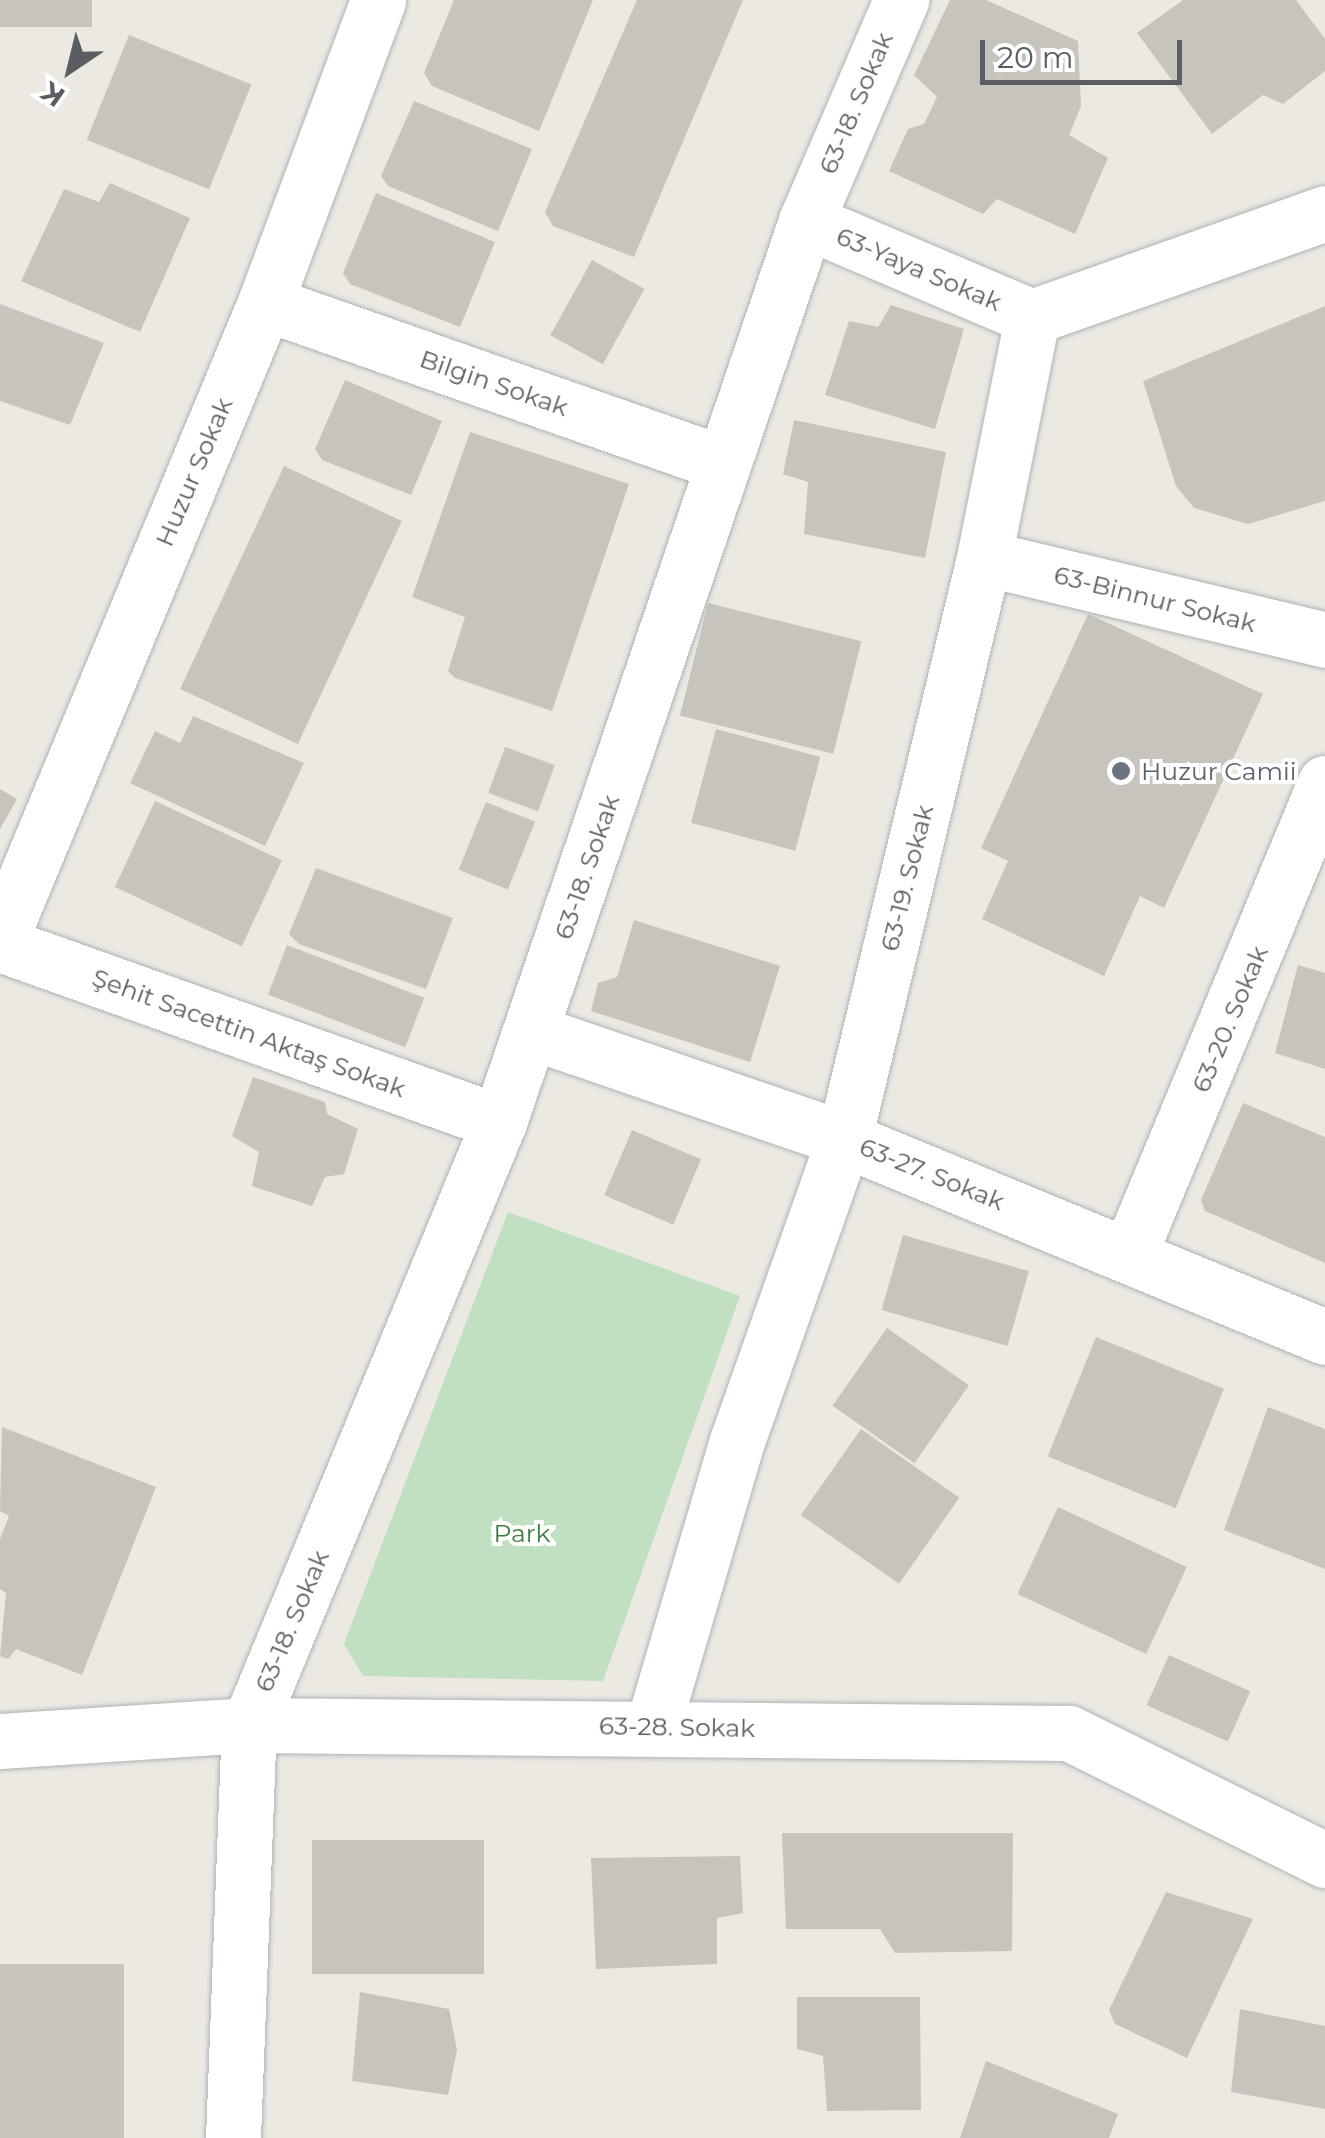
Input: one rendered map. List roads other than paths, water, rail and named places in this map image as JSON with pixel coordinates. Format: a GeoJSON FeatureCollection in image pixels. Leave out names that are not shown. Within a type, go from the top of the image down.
{"type":"FeatureCollection","features":[{"type":"Feature","properties":{"kind":"street","name":"Huzur Sokak"},"geometry":{"type":"LineString","coordinates":[[0,942],[264,304],[378,0]]}},
{"type":"Feature","properties":{"kind":"street","name":"63-18. Sokak"},"geometry":{"type":"LineString","coordinates":[[249,1725],[499,1122],[806,221],[901,0]]}},
{"type":"Feature","properties":{"kind":"street"},"geometry":{"type":"LineString","coordinates":[[1032,317],[1325,213]]}},
{"type":"Feature","properties":{"kind":"street","name":"63-Yaya Sokak"},"geometry":{"type":"LineString","coordinates":[[806,221],[1032,317]]}},
{"type":"Feature","properties":{"kind":"street","name":"Bilgin Sokak"},"geometry":{"type":"LineString","coordinates":[[264,304],[722,463]]}},
{"type":"Feature","properties":{"kind":"street","name":"63-19. Sokak"},"geometry":{"type":"LineString","coordinates":[[653,1726],[738,1441],[844,1139],[984,558],[1032,317]]}},
{"type":"Feature","properties":{"kind":"street","name":"63-Binnur Sokak"},"geometry":{"type":"LineString","coordinates":[[984,558],[1325,640]]}},
{"type":"Feature","properties":{"kind":"street","name":"63-20. Sokak"},"geometry":{"type":"LineString","coordinates":[[1130,1252],[1306,890],[1325,783]]}},
{"type":"Feature","properties":{"kind":"street","name":"Şehit Sacettin Aktaş Sokak"},"geometry":{"type":"LineString","coordinates":[[0,942],[499,1122]]}},
{"type":"Feature","properties":{"kind":"street","name":"63-27. Sokak"},"geometry":{"type":"LineString","coordinates":[[532,1032],[844,1139],[1130,1252],[1325,1337]]}},
{"type":"Feature","properties":{"kind":"street"},"geometry":{"type":"LineString","coordinates":[[232,2138],[249,1725]]}},
{"type":"Feature","properties":{"kind":"street","name":"63-28. Sokak"},"geometry":{"type":"LineString","coordinates":[[0,1742],[249,1725],[1069,1733],[1325,1860]]}},
{"type":"Feature","properties":{"kind":"place","name":"Huzur Camii"},"geometry":{"type":"Point","coordinates":[1121,771]}},
{"type":"Feature","properties":{"kind":"park label","name":"Park"},"geometry":{"type":"Point","coordinates":[522,1533]}}]}
